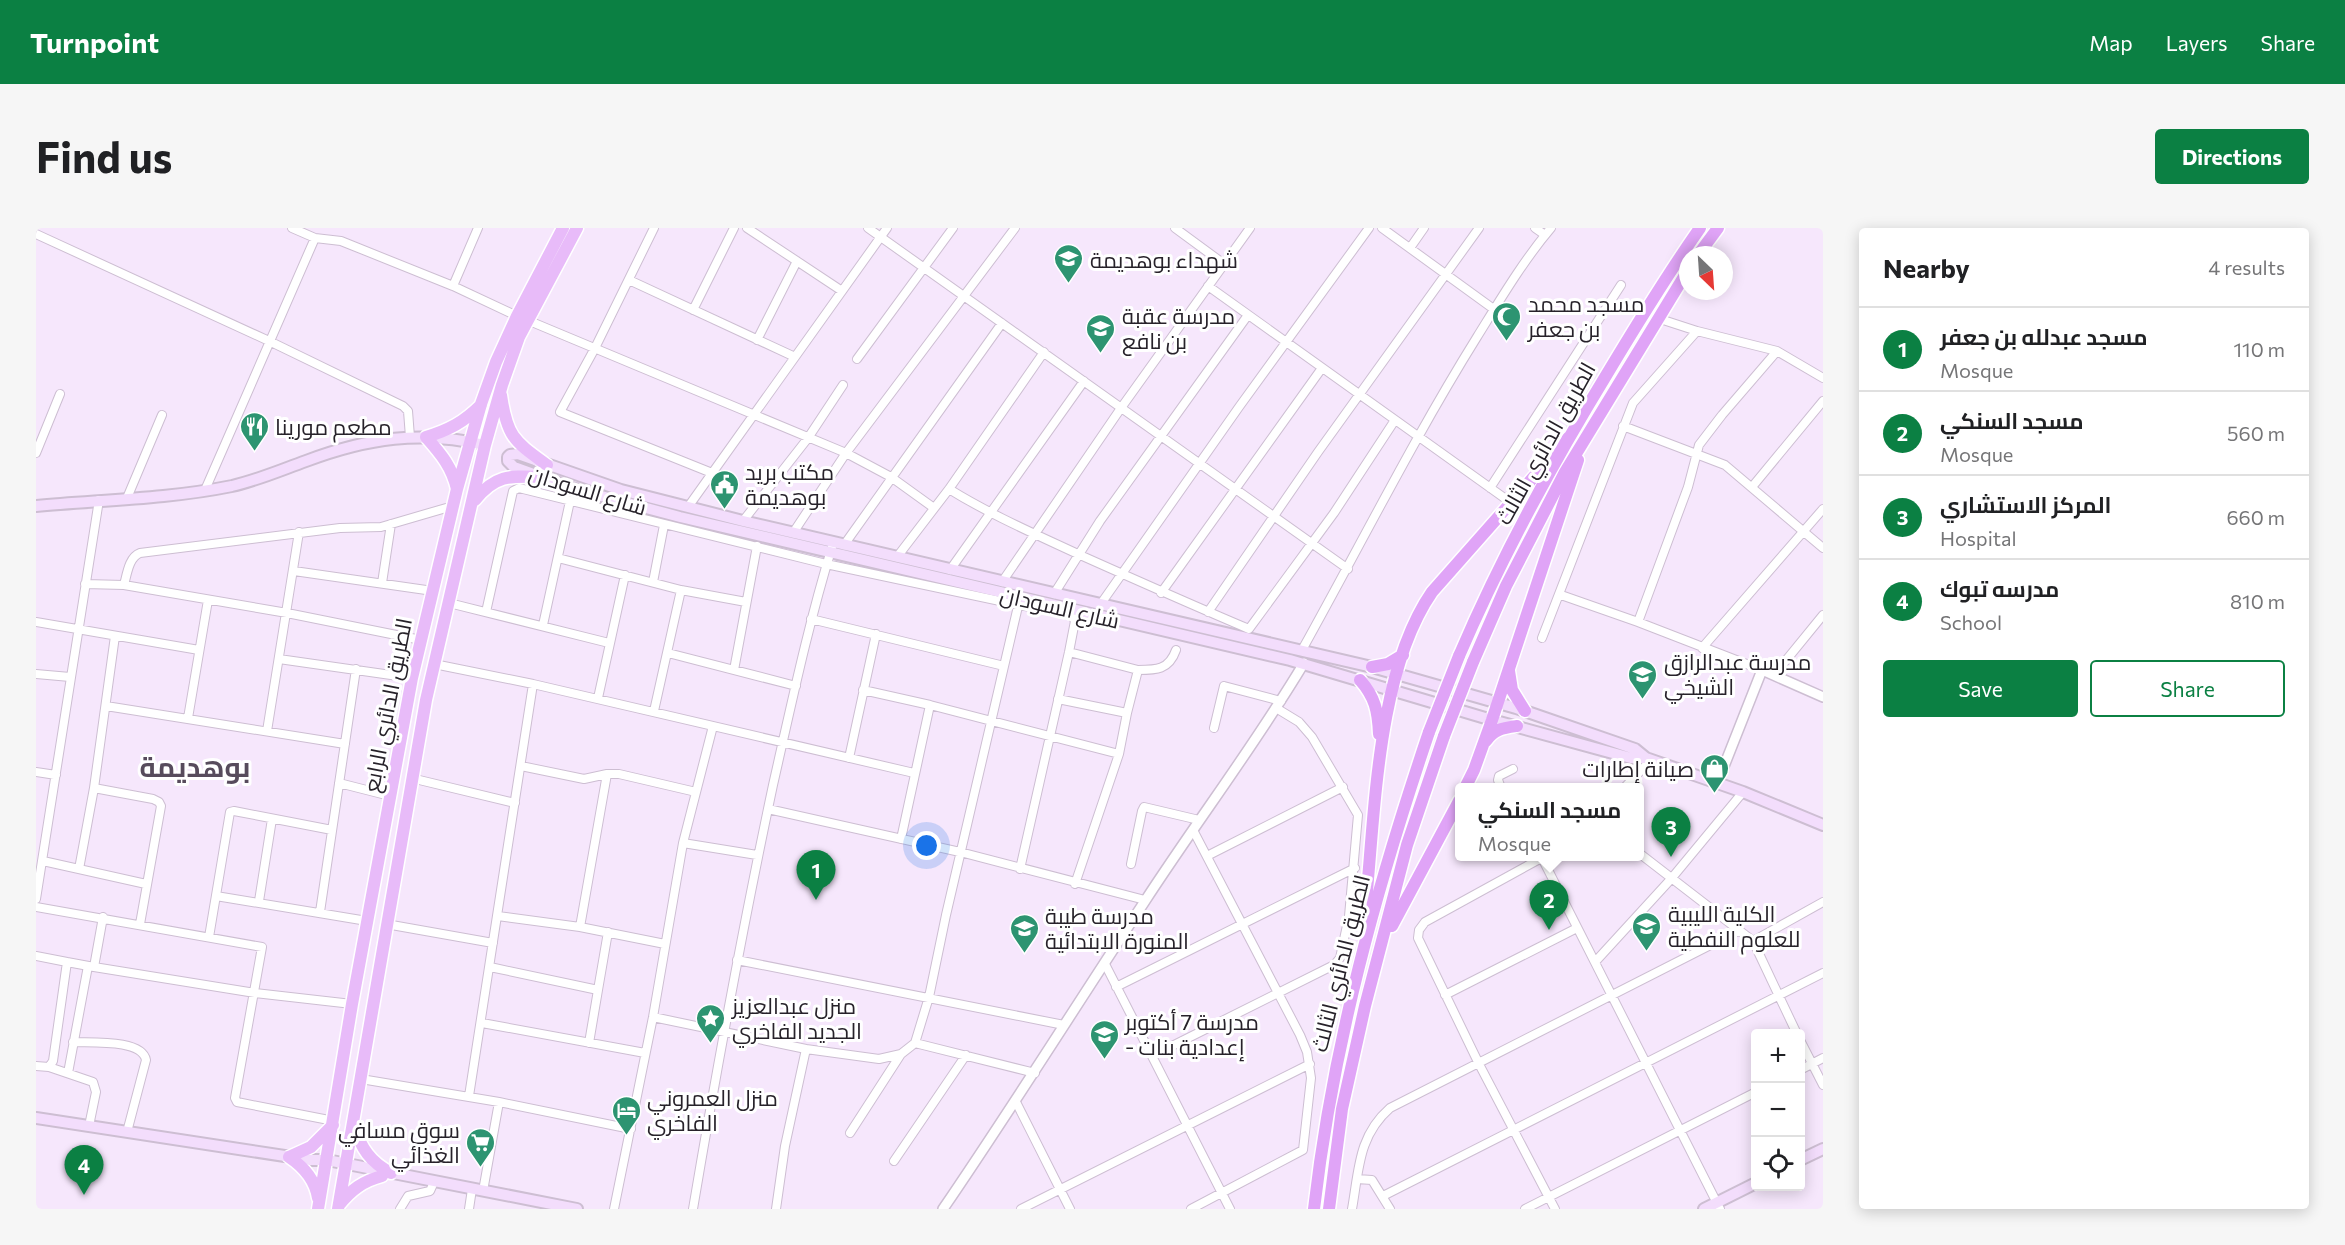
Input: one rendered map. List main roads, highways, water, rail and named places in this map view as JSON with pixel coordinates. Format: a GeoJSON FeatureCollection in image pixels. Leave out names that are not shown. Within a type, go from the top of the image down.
{"type":"FeatureCollection","features":[{"type":"Feature","properties":{"kind":"highway","name":"الطريق الدائري الثالث"},"geometry":{"type":"LineString","coordinates":[[1314,1209],[1331,1089],[1365,936],[1395,833],[1429,732],[1478,612],[1569,437],[1660,287],[1700,228]]}},
{"type":"Feature","properties":{"kind":"highway"},"geometry":{"type":"LineString","coordinates":[[1705,246],[1718,228]]}},
{"type":"Feature","properties":{"kind":"highway","name":"الطريق الدائري الثالث"},"geometry":{"type":"LineString","coordinates":[[1329,1209],[1342,1109],[1365,1006],[1407,844],[1444,736],[1506,586],[1565,472],[1679,284]]}},
{"type":"Feature","properties":{"kind":"highway"},"geometry":{"type":"LineString","coordinates":[[1365,936],[1379,756],[1397,674],[1411,630],[1432,592],[1569,437]]}},
{"type":"Feature","properties":{"kind":"highway"},"geometry":{"type":"LineString","coordinates":[[1468,783],[1492,720],[1584,441]]}},
{"type":"Feature","properties":{"kind":"highway"},"geometry":{"type":"LineString","coordinates":[[1372,667],[1388,664],[1403,655]]}},
{"type":"Feature","properties":{"kind":"highway"},"geometry":{"type":"LineString","coordinates":[[1509,669],[1512,690],[1525,711]]}},
{"type":"Feature","properties":{"kind":"highway"},"geometry":{"type":"LineString","coordinates":[[1360,680],[1369,690],[1376,705],[1379,756]]}},
{"type":"Feature","properties":{"kind":"highway"},"geometry":{"type":"LineString","coordinates":[[1482,747],[1495,731],[1517,726]]}},
{"type":"Feature","properties":{"kind":"highway"},"geometry":{"type":"LineString","coordinates":[[1383,943],[1455,808]]}},
{"type":"Feature","properties":{"kind":"main road","name":"الطريق الدائري الرابع"},"geometry":{"type":"LineString","coordinates":[[338,1208],[411,778],[434,664],[485,445],[500,391],[522,318],[563,228]]}},
{"type":"Feature","properties":{"kind":"main road","name":"الطريق الدائري الرابع"},"geometry":{"type":"LineString","coordinates":[[319,1208],[352,1004],[412,678],[457,489],[496,362],[577,228]]}},
{"type":"Feature","properties":{"kind":"main road"},"geometry":{"type":"LineString","coordinates":[[500,391],[504,415],[514,439],[547,465]]}},
{"type":"Feature","properties":{"kind":"main road"},"geometry":{"type":"LineString","coordinates":[[426,437],[455,427],[482,404]]}},
{"type":"Feature","properties":{"kind":"main road"},"geometry":{"type":"LineString","coordinates":[[426,437],[445,458],[457,489]]}},
{"type":"Feature","properties":{"kind":"main road"},"geometry":{"type":"LineString","coordinates":[[36,506],[205,490],[246,483],[370,440],[426,437],[485,445]]}},
{"type":"Feature","properties":{"kind":"main road","name":"شارع السودان"},"geometry":{"type":"LineString","coordinates":[[1178,629],[1100,605],[897,557],[833,551],[793,533],[621,490],[518,454],[510,455],[508,458],[510,465],[514,467],[628,504],[833,551],[1019,601],[1178,629],[1245,645]]}},
{"type":"Feature","properties":{"kind":"main road"},"geometry":{"type":"LineString","coordinates":[[473,503],[484,489],[502,478],[542,477]]}},
{"type":"Feature","properties":{"kind":"main road"},"geometry":{"type":"LineString","coordinates":[[1245,645],[1302,650],[1497,702],[1635,749],[1648,759]]}},
{"type":"Feature","properties":{"kind":"main road"},"geometry":{"type":"LineString","coordinates":[[1245,645],[1492,720],[1631,758],[1648,759],[1743,792],[1823,825]]}},
{"type":"Feature","properties":{"kind":"main road"},"geometry":{"type":"LineString","coordinates":[[381,847],[399,850]]}},
{"type":"Feature","properties":{"kind":"main road"},"geometry":{"type":"LineString","coordinates":[[36,1118],[311,1160],[422,1182],[478,1190],[540,1206],[577,1209]]}},
{"type":"Feature","properties":{"kind":"main road"},"geometry":{"type":"LineString","coordinates":[[288,1157],[311,1147],[334,1122]]}},
{"type":"Feature","properties":{"kind":"main road"},"geometry":{"type":"LineString","coordinates":[[353,1122],[364,1151],[387,1174]]}},
{"type":"Feature","properties":{"kind":"main road"},"geometry":{"type":"LineString","coordinates":[[1805,1158],[1823,1149]]}},
{"type":"Feature","properties":{"kind":"main road"},"geometry":{"type":"LineString","coordinates":[[288,1157],[307,1172],[313,1182],[319,1208]]}},
{"type":"Feature","properties":{"kind":"main road"},"geometry":{"type":"LineString","coordinates":[[338,1208],[355,1188],[372,1178],[387,1174]]}},
{"type":"Feature","properties":{"kind":"main road"},"geometry":{"type":"LineString","coordinates":[[1704,1209],[1719,1206],[1751,1186]]}},
{"type":"Feature","properties":{"kind":"place","name":"شهداء بوهديمة"},"geometry":{"type":"Point","coordinates":[1069,284]}},
{"type":"Feature","properties":{"kind":"place","name":"مسجد محمد بن جعفر"},"geometry":{"type":"Point","coordinates":[1507,342]}},
{"type":"Feature","properties":{"kind":"place","name":"مدرسة عقبة بن نافع"},"geometry":{"type":"Point","coordinates":[1101,354]}},
{"type":"Feature","properties":{"kind":"place","name":"مطعم مورينا"},"geometry":{"type":"Point","coordinates":[254,452]}},
{"type":"Feature","properties":{"kind":"place","name":"مكتب بريد بوهديمة"},"geometry":{"type":"Point","coordinates":[724,510]}},
{"type":"Feature","properties":{"kind":"place","name":"مدرسة عبدالرازق الشيخي"},"geometry":{"type":"Point","coordinates":[1643,700]}},
{"type":"Feature","properties":{"kind":"place","name":"صيانة إطارات"},"geometry":{"type":"Point","coordinates":[1715,794]}},
{"type":"Feature","properties":{"kind":"place","name":"المركز الاستشاري"},"geometry":{"type":"Point","coordinates":[1671,857]}},
{"type":"Feature","properties":{"kind":"place","name":"مسجد عبدلله بن جعفر"},"geometry":{"type":"Point","coordinates":[816,900]}},
{"type":"Feature","properties":{"kind":"place","name":"مسجد السنكي"},"geometry":{"type":"Point","coordinates":[1549,930]}},
{"type":"Feature","properties":{"kind":"place","name":"الكلية الليبية للعلوم النفطية"},"geometry":{"type":"Point","coordinates":[1647,952]}},
{"type":"Feature","properties":{"kind":"place","name":"مدرسة طيبة المنورة الابتدائية"},"geometry":{"type":"Point","coordinates":[1024,954]}},
{"type":"Feature","properties":{"kind":"place","name":"منزل عبدالعزيز الجديد الفاخري"},"geometry":{"type":"Point","coordinates":[711,1044]}},
{"type":"Feature","properties":{"kind":"place","name":"مدرسة 7 أكتوبر - إعدادية بنات"},"geometry":{"type":"Point","coordinates":[1104,1060]}},
{"type":"Feature","properties":{"kind":"place","name":"منزل العمروني الفاخري"},"geometry":{"type":"Point","coordinates":[626,1136]}},
{"type":"Feature","properties":{"kind":"place","name":"سوق مسافي الغذائي"},"geometry":{"type":"Point","coordinates":[481,1168]}},
{"type":"Feature","properties":{"kind":"place","name":"مدرسه تبوك"},"geometry":{"type":"Point","coordinates":[84,1195]}},
{"type":"Feature","properties":{"kind":"district","name":"بوهديمة"},"geometry":{"type":"Point","coordinates":[195,766]}}]}
